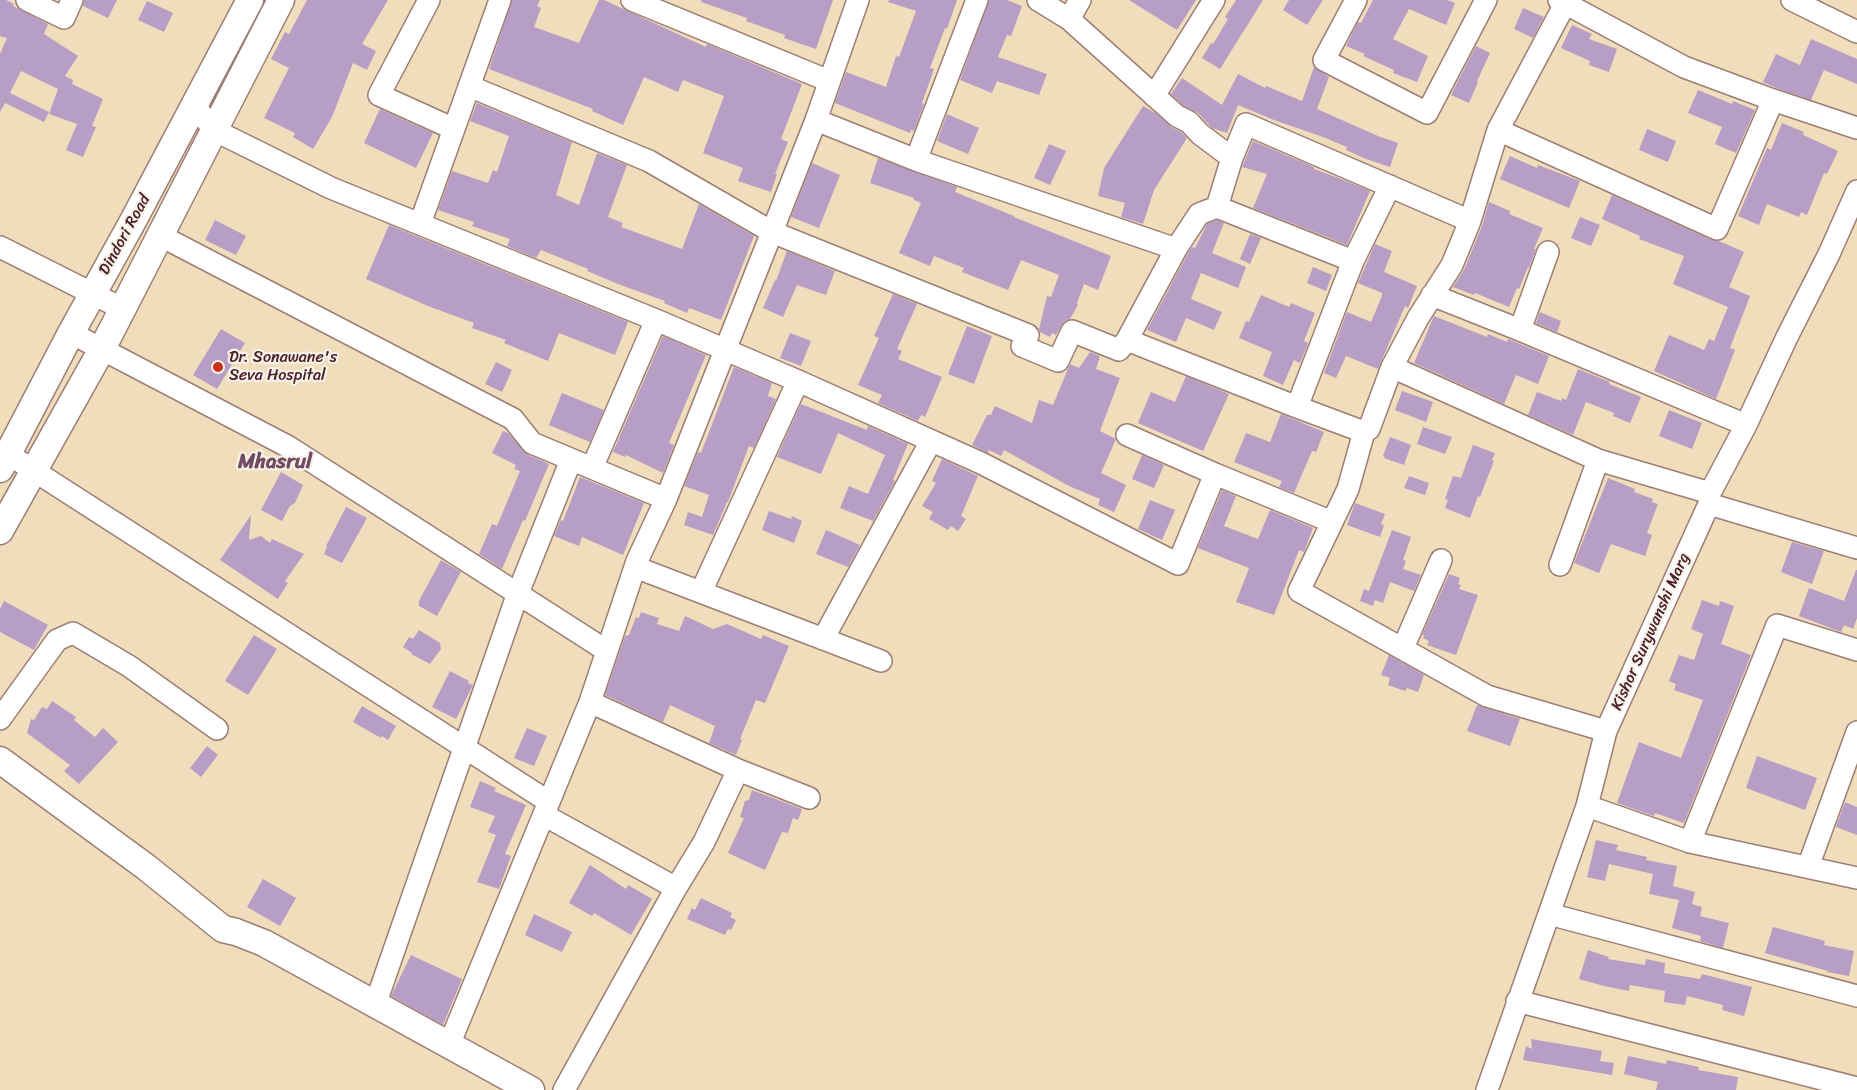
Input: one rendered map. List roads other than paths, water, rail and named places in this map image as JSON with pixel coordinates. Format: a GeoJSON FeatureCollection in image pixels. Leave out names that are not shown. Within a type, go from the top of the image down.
{"type":"FeatureCollection","features":[{"type":"Feature","properties":{"kind":"main road","name":"Dindori Road"},"geometry":{"type":"LineString","coordinates":[[4,462],[250,0]]}},
{"type":"Feature","properties":{"kind":"main road"},"geometry":{"type":"LineString","coordinates":[[0,531],[102,349],[281,0]]}},
{"type":"Feature","properties":{"kind":"main road"},"geometry":{"type":"LineString","coordinates":[[0,760],[146,867],[223,929],[264,943],[530,1090]]}},
{"type":"Feature","properties":{"kind":"street"},"geometry":{"type":"LineString","coordinates":[[27,0],[64,18],[72,0]]}},
{"type":"Feature","properties":{"kind":"street"},"geometry":{"type":"LineString","coordinates":[[428,0],[379,95],[454,129]]}},
{"type":"Feature","properties":{"kind":"street"},"geometry":{"type":"LineString","coordinates":[[420,224],[500,0]]}},
{"type":"Feature","properties":{"kind":"street"},"geometry":{"type":"LineString","coordinates":[[632,0],[829,81]]}},
{"type":"Feature","properties":{"kind":"street"},"geometry":{"type":"LineString","coordinates":[[449,1045],[590,702],[634,567],[666,499],[772,232],[816,120],[858,0]]}},
{"type":"Feature","properties":{"kind":"street"},"geometry":{"type":"LineString","coordinates":[[916,160],[977,0]]}},
{"type":"Feature","properties":{"kind":"street"},"geometry":{"type":"LineString","coordinates":[[1038,0],[1069,19],[1154,96],[1232,158]]}},
{"type":"Feature","properties":{"kind":"street"},"geometry":{"type":"LineString","coordinates":[[1069,19],[1080,0]]}},
{"type":"Feature","properties":{"kind":"street"},"geometry":{"type":"LineString","coordinates":[[1154,96],[1214,0]]}},
{"type":"Feature","properties":{"kind":"street"},"geometry":{"type":"LineString","coordinates":[[1356,0],[1324,60],[1427,113],[1486,0]]}},
{"type":"Feature","properties":{"kind":"street"},"geometry":{"type":"LineString","coordinates":[[1792,0],[1857,32]]}},
{"type":"Feature","properties":{"kind":"street"},"geometry":{"type":"LineString","coordinates":[[1606,731],[1487,696],[1299,591],[1348,489],[1364,432],[1369,429],[1392,367],[1418,318],[1452,265],[1470,221],[1498,130],[1562,1],[1684,67],[1857,128]]}},
{"type":"Feature","properties":{"kind":"street"},"geometry":{"type":"LineString","coordinates":[[470,86],[649,161],[772,232],[1028,335],[1022,346],[1058,361],[1072,331],[1120,350],[1176,249],[1198,214],[1217,207],[1353,261]]}},
{"type":"Feature","properties":{"kind":"street"},"geometry":{"type":"LineString","coordinates":[[1498,130],[1716,229],[1774,100]]}},
{"type":"Feature","properties":{"kind":"street"},"geometry":{"type":"LineString","coordinates":[[194,105],[214,130],[331,188],[656,320],[798,381],[981,463],[1178,564],[1215,474]]}},
{"type":"Feature","properties":{"kind":"street"},"geometry":{"type":"LineString","coordinates":[[816,120],[916,160],[1176,249]]}},
{"type":"Feature","properties":{"kind":"street"},"geometry":{"type":"LineString","coordinates":[[1217,207],[1232,158],[1246,124],[1470,221]]}},
{"type":"Feature","properties":{"kind":"street"},"geometry":{"type":"LineString","coordinates":[[1296,407],[1353,261],[1390,186]]}},
{"type":"Feature","properties":{"kind":"street","name":"Kishor Surywanshi Marg"},"geometry":{"type":"LineString","coordinates":[[1487,1090],[1587,806],[1606,731],[1709,498],[1829,254],[1857,191]]}},
{"type":"Feature","properties":{"kind":"street"},"geometry":{"type":"LineString","coordinates":[[161,236],[513,419],[532,443],[666,499]]}},
{"type":"Feature","properties":{"kind":"street"},"geometry":{"type":"LineString","coordinates":[[0,247],[123,309]]}},
{"type":"Feature","properties":{"kind":"street"},"geometry":{"type":"LineString","coordinates":[[1520,330],[1548,252]]}},
{"type":"Feature","properties":{"kind":"street"},"geometry":{"type":"LineString","coordinates":[[1432,295],[1746,424]]}},
{"type":"Feature","properties":{"kind":"street"},"geometry":{"type":"LineString","coordinates":[[592,468],[656,320]]}},
{"type":"Feature","properties":{"kind":"street"},"geometry":{"type":"LineString","coordinates":[[71,333],[289,447],[607,651]]}},
{"type":"Feature","properties":{"kind":"street"},"geometry":{"type":"LineString","coordinates":[[1127,340],[1364,432]]}},
{"type":"Feature","properties":{"kind":"street"},"geometry":{"type":"LineString","coordinates":[[1392,367],[1598,460],[1857,548]]}},
{"type":"Feature","properties":{"kind":"street"},"geometry":{"type":"LineString","coordinates":[[701,592],[798,381]]}},
{"type":"Feature","properties":{"kind":"street"},"geometry":{"type":"LineString","coordinates":[[1127,435],[1215,474],[1332,522]]}},
{"type":"Feature","properties":{"kind":"street"},"geometry":{"type":"LineString","coordinates":[[824,639],[930,441]]}},
{"type":"Feature","properties":{"kind":"street"},"geometry":{"type":"LineString","coordinates":[[375,1004],[518,593],[572,460]]}},
{"type":"Feature","properties":{"kind":"street"},"geometry":{"type":"LineString","coordinates":[[1560,565],[1598,460]]}},
{"type":"Feature","properties":{"kind":"street"},"geometry":{"type":"LineString","coordinates":[[4,462],[34,471],[465,748],[546,808],[676,888]]}},
{"type":"Feature","properties":{"kind":"street"},"geometry":{"type":"LineString","coordinates":[[1403,648],[1441,560]]}},
{"type":"Feature","properties":{"kind":"street"},"geometry":{"type":"LineString","coordinates":[[634,567],[881,661]]}},
{"type":"Feature","properties":{"kind":"street"},"geometry":{"type":"LineString","coordinates":[[1690,842],[1778,625],[1857,650]]}},
{"type":"Feature","properties":{"kind":"street"},"geometry":{"type":"LineString","coordinates":[[0,719],[57,640],[73,632],[129,666],[217,729]]}},
{"type":"Feature","properties":{"kind":"street"},"geometry":{"type":"LineString","coordinates":[[590,702],[738,770],[809,798]]}},
{"type":"Feature","properties":{"kind":"street"},"geometry":{"type":"LineString","coordinates":[[1808,867],[1857,732]]}},
{"type":"Feature","properties":{"kind":"street"},"geometry":{"type":"LineString","coordinates":[[564,1090],[676,888],[704,842],[738,770]]}},
{"type":"Feature","properties":{"kind":"street"},"geometry":{"type":"LineString","coordinates":[[1587,806],[1690,842],[1857,878]]}},
{"type":"Feature","properties":{"kind":"street"},"geometry":{"type":"LineString","coordinates":[[1549,914],[1857,996]]}},
{"type":"Feature","properties":{"kind":"street"},"geometry":{"type":"LineString","coordinates":[[1518,1000],[1857,1088]]}},
{"type":"Feature","properties":{"kind":"place","name":"Dr. Sonawane's Seva Hospital"},"geometry":{"type":"Point","coordinates":[218,367]}},
{"type":"Feature","properties":{"kind":"district","name":"Mhasrul"},"geometry":{"type":"Point","coordinates":[275,463]}}]}
